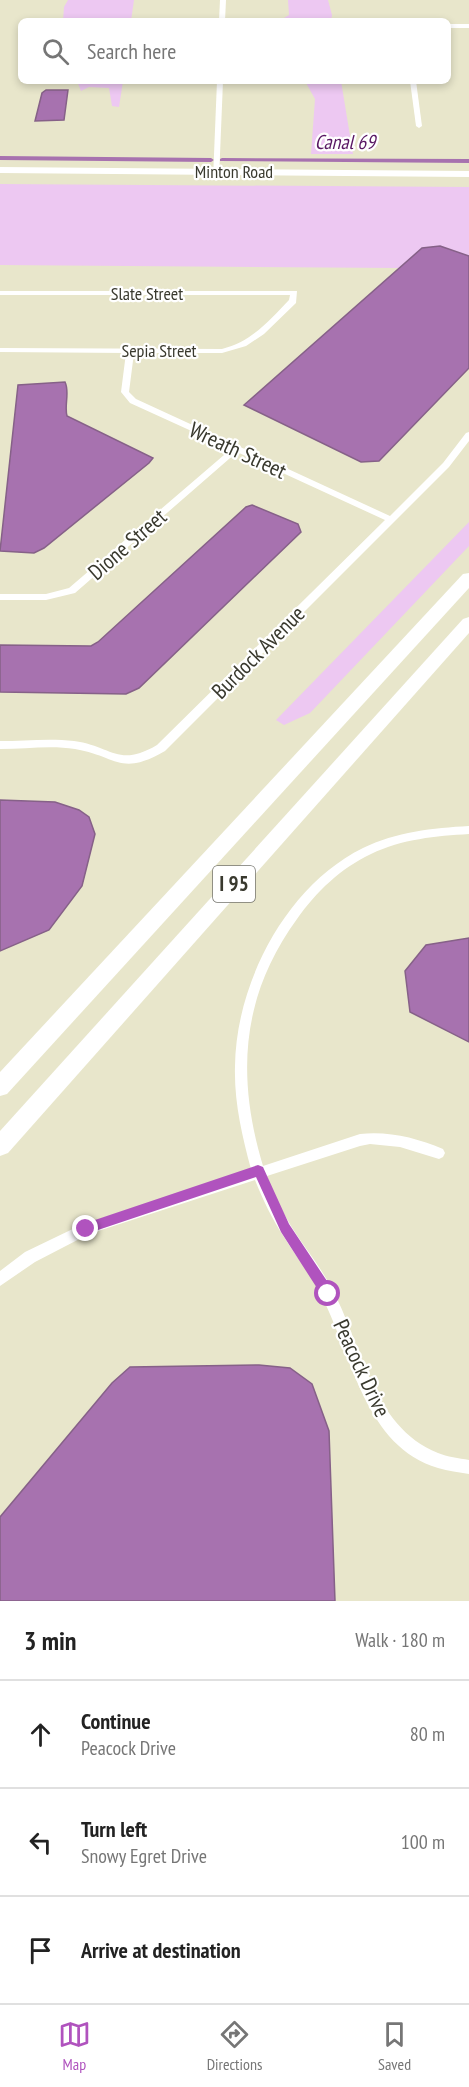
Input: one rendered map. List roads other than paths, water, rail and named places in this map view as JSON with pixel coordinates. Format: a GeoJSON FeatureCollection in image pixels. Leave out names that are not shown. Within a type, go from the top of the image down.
{"type":"FeatureCollection","features":[{"type":"Feature","properties":{"kind":"highway","name":"I 95"},"geometry":{"type":"LineString","coordinates":[[0,1087],[469,578]]}},
{"type":"Feature","properties":{"kind":"highway","name":"I 95"},"geometry":{"type":"LineString","coordinates":[[0,1146],[469,623]]}},
{"type":"Feature","properties":{"kind":"main road","name":"Minton Road"},"geometry":{"type":"LineString","coordinates":[[0,170],[469,180]]}},
{"type":"Feature","properties":{"kind":"main road","name":"Minton Road"},"geometry":{"type":"LineString","coordinates":[[0,177],[469,174]]}},
{"type":"Feature","properties":{"kind":"street"},"geometry":{"type":"LineString","coordinates":[[222,18],[223,0]]}},
{"type":"Feature","properties":{"kind":"street"},"geometry":{"type":"LineString","coordinates":[[451,26],[469,26]]}},
{"type":"Feature","properties":{"kind":"street"},"geometry":{"type":"LineString","coordinates":[[216,176],[220,84]]}},
{"type":"Feature","properties":{"kind":"street"},"geometry":{"type":"LineString","coordinates":[[413,84],[419,126]]}},
{"type":"Feature","properties":{"kind":"street","name":"Slate Street"},"geometry":{"type":"LineString","coordinates":[[0,293],[294,293]]}},
{"type":"Feature","properties":{"kind":"street","name":"Sepia Street"},"geometry":{"type":"LineString","coordinates":[[0,350],[222,351],[238,349],[249,343],[293,301],[294,293]]}},
{"type":"Feature","properties":{"kind":"street","name":"Wreath Street"},"geometry":{"type":"LineString","coordinates":[[130,351],[125,392],[133,402],[392,520]]}},
{"type":"Feature","properties":{"kind":"street","name":"Burdock Avenue"},"geometry":{"type":"LineString","coordinates":[[0,745],[76,746],[125,760],[146,758],[161,748],[392,520],[446,465],[469,435]]}},
{"type":"Feature","properties":{"kind":"street","name":"Dione Street"},"geometry":{"type":"LineString","coordinates":[[0,597],[46,597],[72,591],[236,449]]}},
{"type":"Feature","properties":{"kind":"street","name":"Peacock Drive"},"geometry":{"type":"LineString","coordinates":[[469,830],[416,835],[367,852],[341,867],[316,888],[286,923],[261,966],[250,997],[242,1034],[241,1080],[246,1121],[258,1171],[285,1228],[328,1294],[375,1406],[394,1433],[423,1455],[453,1466],[469,1467]]}},
{"type":"Feature","properties":{"kind":"street"},"geometry":{"type":"LineString","coordinates":[[0,1279],[30,1257],[86,1229],[258,1171],[360,1140],[380,1136],[415,1143],[439,1153]]}},
{"type":"Feature","properties":{"kind":"waterway","name":"Canal 69"},"geometry":{"type":"LineString","coordinates":[[0,158],[211,160]]}},
{"type":"Feature","properties":{"kind":"waterway","name":"Canal 69"},"geometry":{"type":"LineString","coordinates":[[222,160],[469,161]]}}]}
